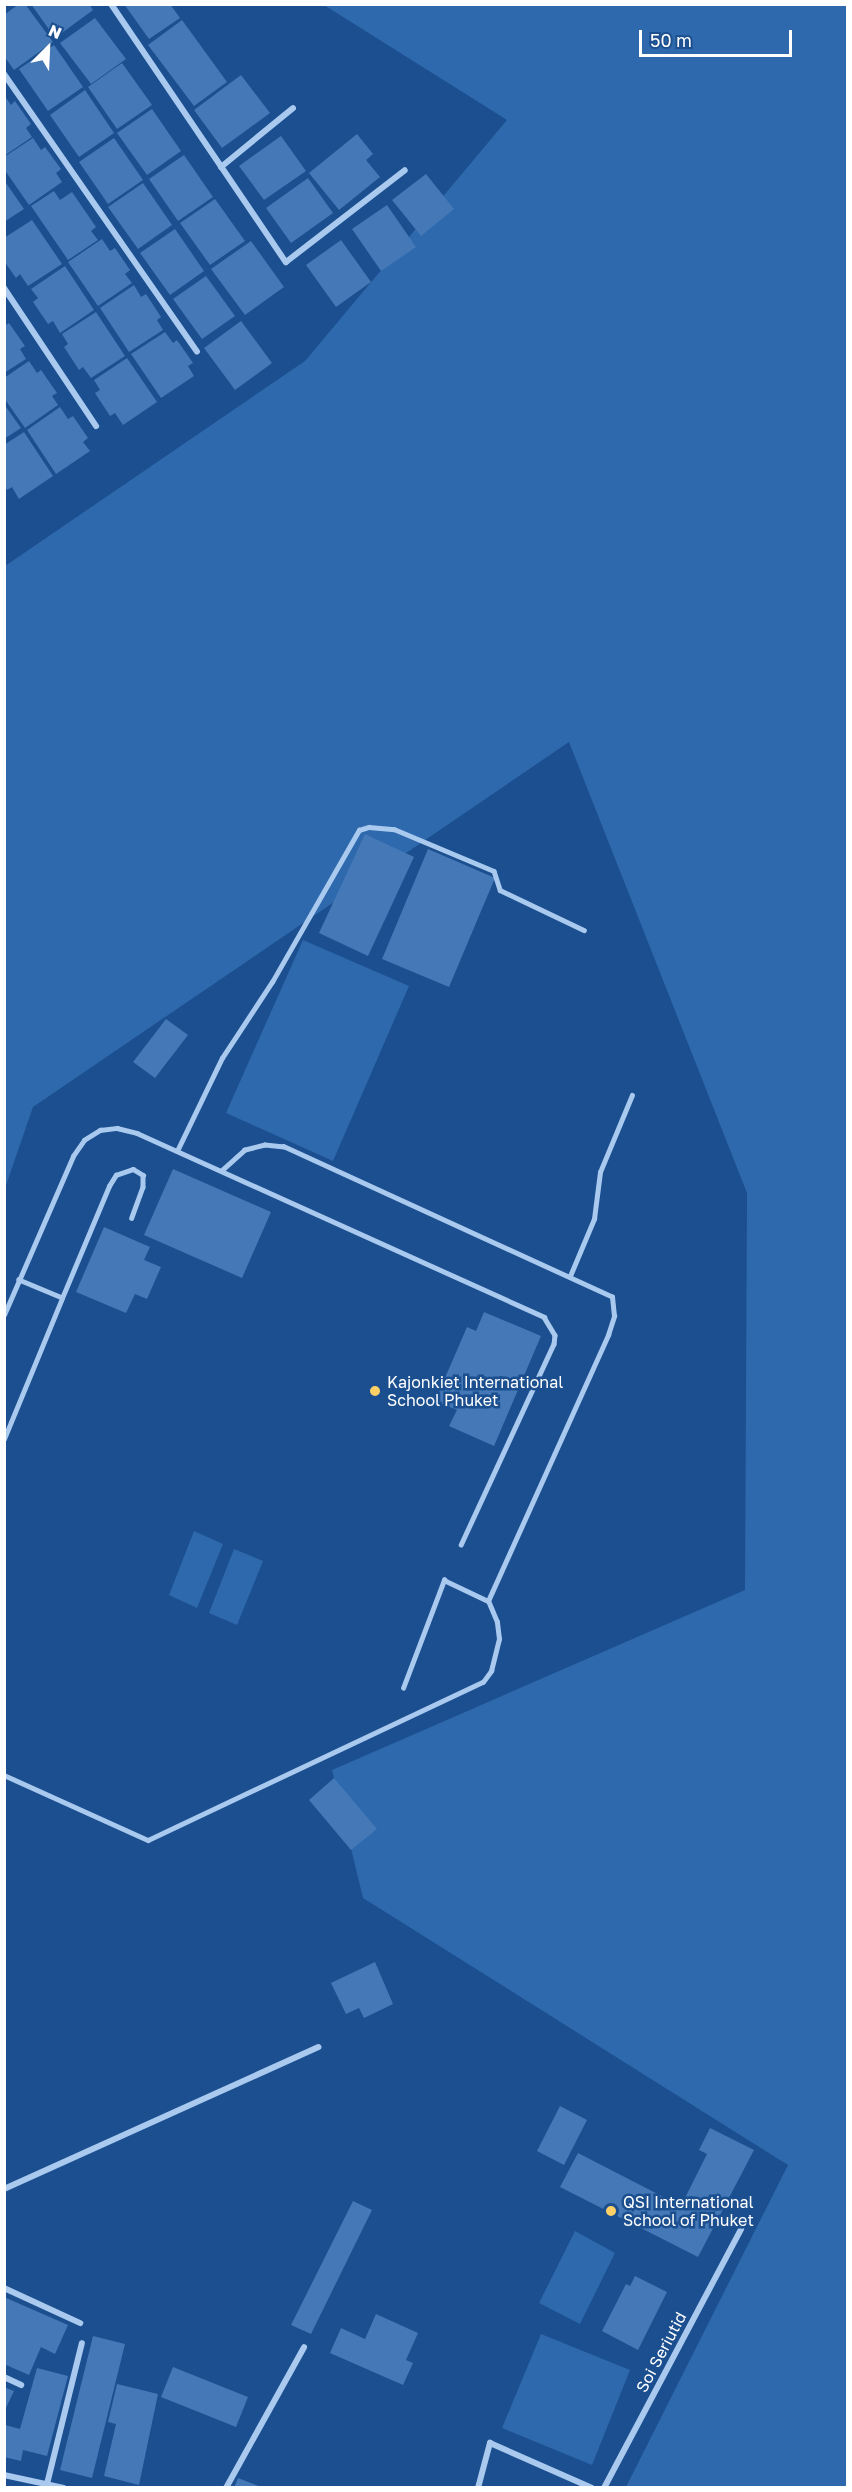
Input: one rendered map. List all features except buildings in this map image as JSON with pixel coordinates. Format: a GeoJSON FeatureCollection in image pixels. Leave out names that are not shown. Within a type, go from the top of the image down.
{"type":"FeatureCollection","features":[{"type":"Feature","properties":{"kind":"street"},"geometry":{"type":"LineString","coordinates":[[111,4],[286,262],[405,170]]}},
{"type":"Feature","properties":{"kind":"street"},"geometry":{"type":"LineString","coordinates":[[4,74],[197,352]]}},
{"type":"Feature","properties":{"kind":"street"},"geometry":{"type":"LineString","coordinates":[[221,167],[292,108]]}},
{"type":"Feature","properties":{"kind":"street"},"geometry":{"type":"LineString","coordinates":[[4,288],[96,426]]}},
{"type":"Feature","properties":{"kind":"street"},"geometry":{"type":"LineString","coordinates":[[4,2189],[318,2047]]}},
{"type":"Feature","properties":{"kind":"street","name":"Soi Seriutid"},"geometry":{"type":"LineString","coordinates":[[604,2487],[741,2229]]}},
{"type":"Feature","properties":{"kind":"street"},"geometry":{"type":"LineString","coordinates":[[4,2288],[80,2323]]}},
{"type":"Feature","properties":{"kind":"street"},"geometry":{"type":"LineString","coordinates":[[47,2484],[82,2343]]}},
{"type":"Feature","properties":{"kind":"street"},"geometry":{"type":"LineString","coordinates":[[226,2487],[304,2347]]}},
{"type":"Feature","properties":{"kind":"street"},"geometry":{"type":"LineString","coordinates":[[4,2377],[21,2385]]}},
{"type":"Feature","properties":{"kind":"street"},"geometry":{"type":"LineString","coordinates":[[478,2487],[490,2443],[592,2487]]}},
{"type":"Feature","properties":{"kind":"street"},"geometry":{"type":"LineString","coordinates":[[4,2475],[64,2487]]}},
{"type":"Feature","properties":{"kind":"lane"},"geometry":{"type":"LineString","coordinates":[[177,1151],[222,1058],[272,982],[359,830],[369,827],[394,829],[494,871],[500,890],[584,930]]}},
{"type":"Feature","properties":{"kind":"lane"},"geometry":{"type":"LineString","coordinates":[[570,1276],[594,1219],[600,1172],[632,1095]]}},
{"type":"Feature","properties":{"kind":"lane"},"geometry":{"type":"LineString","coordinates":[[4,1315],[73,1156],[84,1140],[100,1130],[117,1128],[137,1133],[544,1317],[551,1326],[554,1344],[461,1545]]}},
{"type":"Feature","properties":{"kind":"lane"},"geometry":{"type":"LineString","coordinates":[[222,1171],[244,1150],[265,1145],[284,1147],[612,1297],[614,1316],[488,1601]]}},
{"type":"Feature","properties":{"kind":"lane"},"geometry":{"type":"LineString","coordinates":[[4,1439],[109,1186],[117,1175],[133,1169],[143,1175],[144,1187],[132,1218]]}},
{"type":"Feature","properties":{"kind":"lane"},"geometry":{"type":"LineString","coordinates":[[19,1280],[62,1298]]}},
{"type":"Feature","properties":{"kind":"lane"},"geometry":{"type":"LineString","coordinates":[[4,1775],[148,1840],[483,1682],[491,1671],[499,1639],[497,1622],[488,1601],[444,1580],[403,1688]]}},
{"type":"Feature","properties":{"kind":"shaded area"},"geometry":{"type":"Polygon","coordinates":[[[324,5],[847,5],[847,2487],[626,2487],[788,2165],[363,1898],[332,1770],[745,1590],[747,1193],[569,742],[33,1107],[5,1188],[5,566],[305,361],[507,120],[324,5]]]}},
{"type":"Feature","properties":{"kind":"shaded area"},"geometry":{"type":"Polygon","coordinates":[[[303,940],[409,986],[333,1161],[226,1113],[303,940]]]}},
{"type":"Feature","properties":{"kind":"shaded area"},"geometry":{"type":"Polygon","coordinates":[[[194,1531],[223,1544],[197,1608],[169,1595],[194,1531]]]}},
{"type":"Feature","properties":{"kind":"shaded area"},"geometry":{"type":"Polygon","coordinates":[[[234,1549],[263,1561],[237,1625],[209,1613],[234,1549]]]}},
{"type":"Feature","properties":{"kind":"shaded area"},"geometry":{"type":"Polygon","coordinates":[[[575,2231],[615,2253],[580,2324],[539,2303],[575,2231]]]}},
{"type":"Feature","properties":{"kind":"shaded area"},"geometry":{"type":"Polygon","coordinates":[[[541,2334],[630,2370],[592,2465],[502,2428],[541,2334]]]}},
{"type":"Feature","properties":{"kind":"place","name":"Kajonkiet International School Phuket"},"geometry":{"type":"Point","coordinates":[375,1391]}},
{"type":"Feature","properties":{"kind":"place","name":"QSI International School of Phuket"},"geometry":{"type":"Point","coordinates":[611,2211]}}]}
